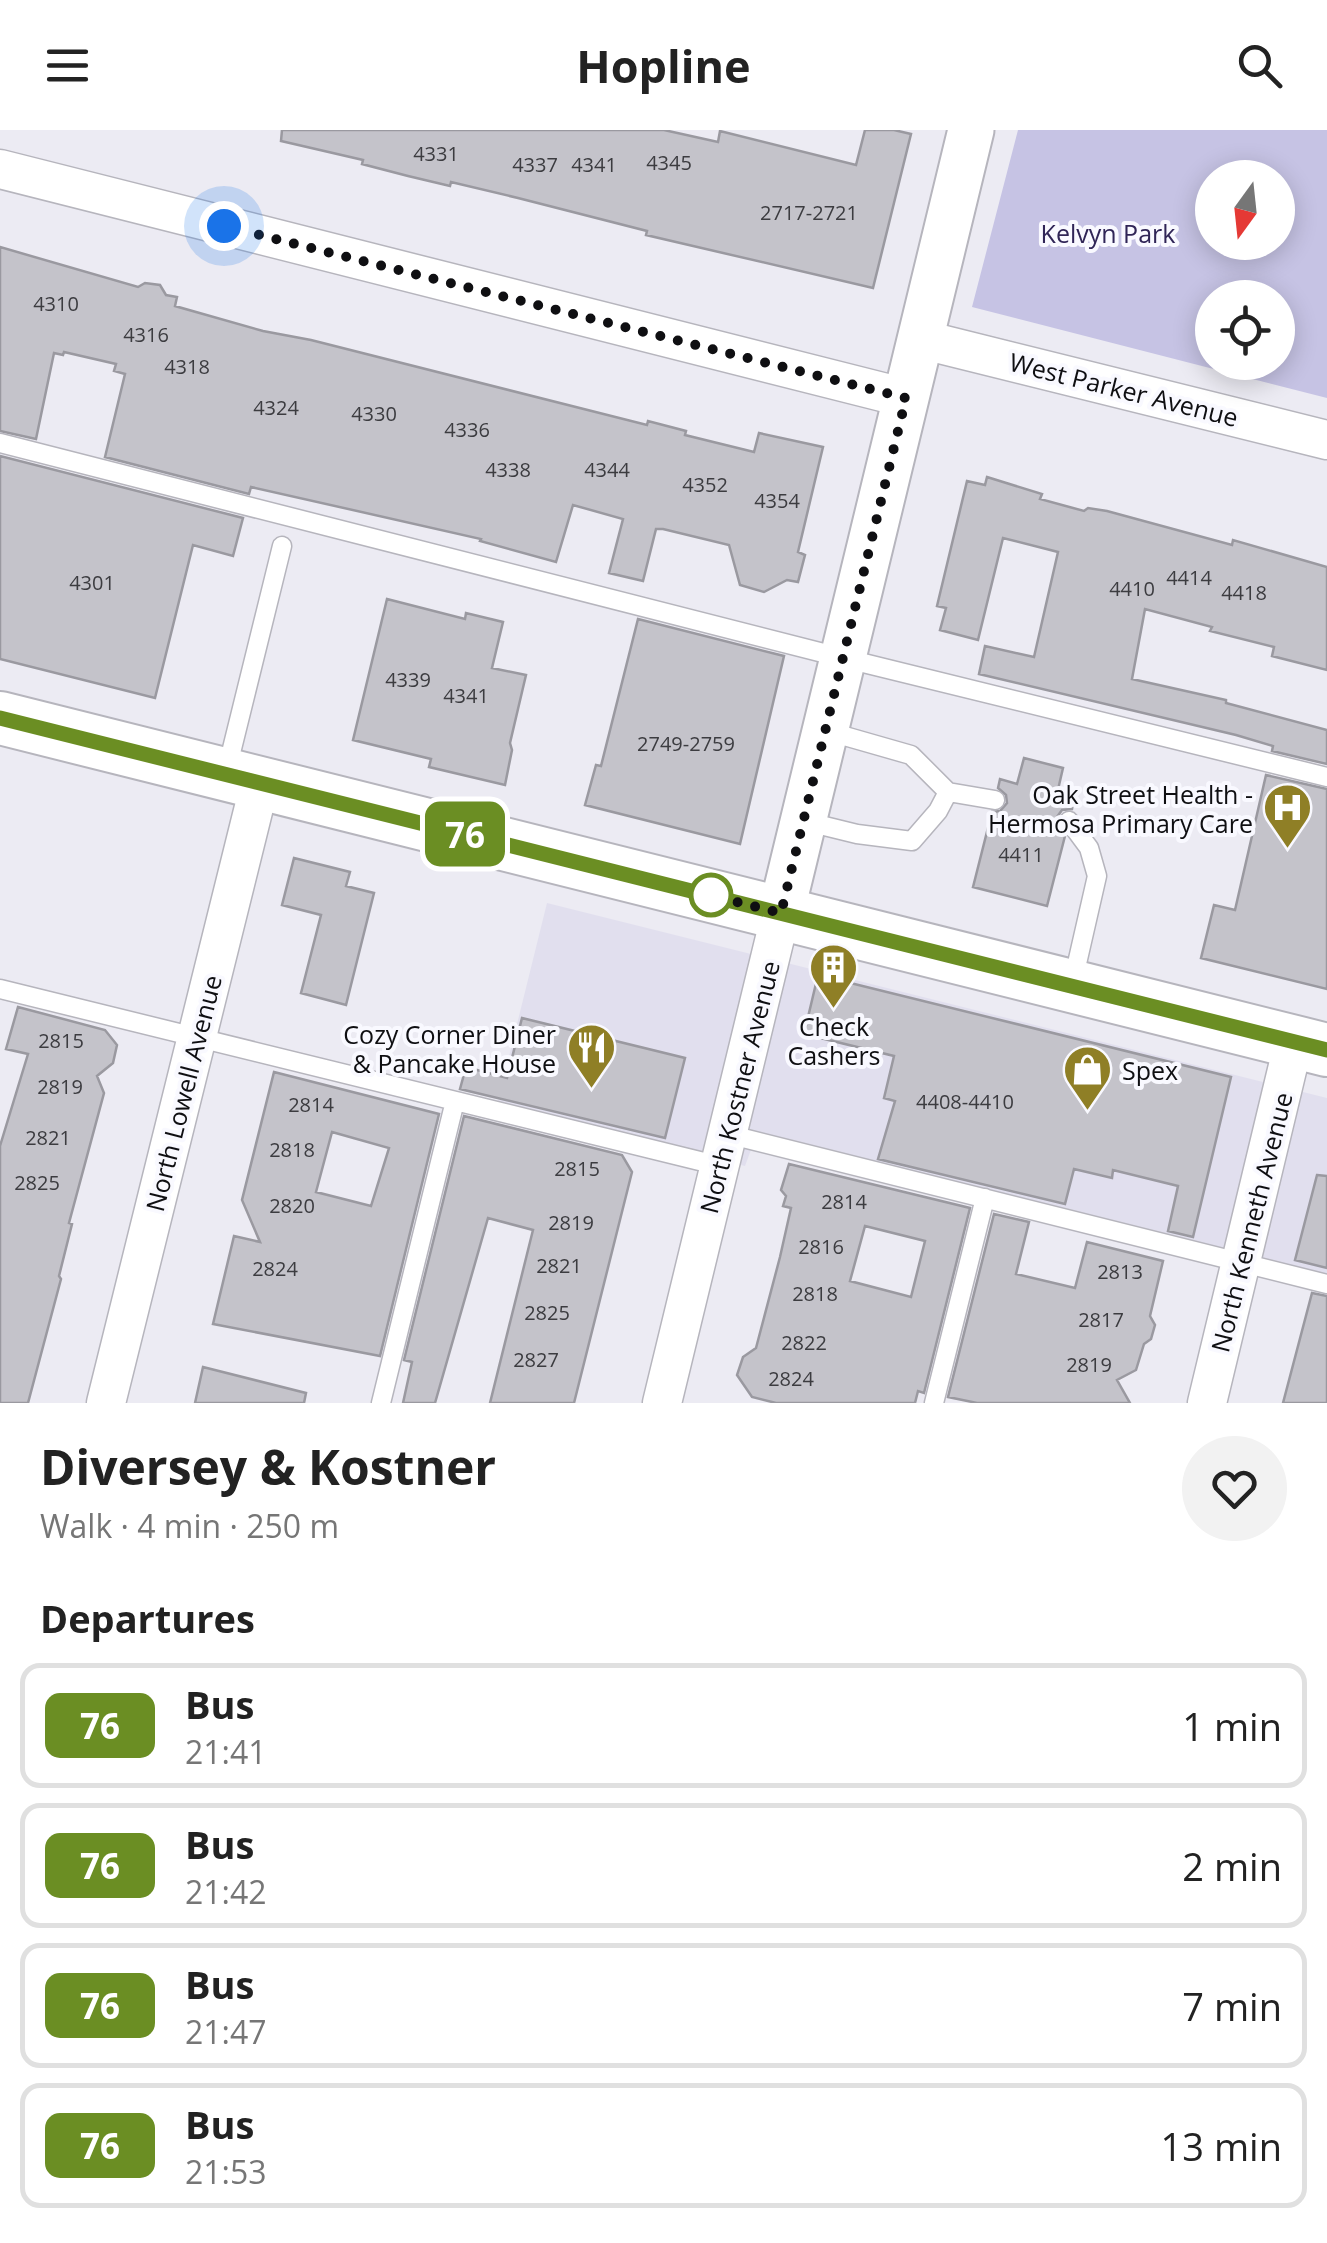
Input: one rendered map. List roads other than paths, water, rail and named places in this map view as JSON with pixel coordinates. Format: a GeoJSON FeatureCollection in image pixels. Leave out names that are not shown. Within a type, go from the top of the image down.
{"type":"FeatureCollection","features":[{"type":"Feature","properties":{"kind":"main road"},"geometry":{"type":"LineString","coordinates":[[0,718],[1311,1046]]}},
{"type":"Feature","properties":{"kind":"street","name":"North Kostner Avenue"},"geometry":{"type":"LineString","coordinates":[[662,1403],[920,339],[963,132]]}},
{"type":"Feature","properties":{"kind":"street"},"geometry":{"type":"LineString","coordinates":[[0,169],[906,398]]}},
{"type":"Feature","properties":{"kind":"street","name":"West Parker Avenue"},"geometry":{"type":"LineString","coordinates":[[920,339],[1327,440]]}},
{"type":"Feature","properties":{"kind":"street","name":"North Lowell Avenue"},"geometry":{"type":"LineString","coordinates":[[106,1403],[196,1038],[243,778]]}},
{"type":"Feature","properties":{"kind":"street","name":"North Kenneth Avenue"},"geometry":{"type":"LineString","coordinates":[[1207,1403],[1241,1262],[1311,1046]]}},
{"type":"Feature","properties":{"kind":"lane"},"geometry":{"type":"LineString","coordinates":[[0,444],[1327,778]]}},
{"type":"Feature","properties":{"kind":"lane"},"geometry":{"type":"LineString","coordinates":[[243,778],[282,546]]}},
{"type":"Feature","properties":{"kind":"lane"},"geometry":{"type":"LineString","coordinates":[[825,731],[910,755],[948,792],[995,800]]}},
{"type":"Feature","properties":{"kind":"lane"},"geometry":{"type":"LineString","coordinates":[[804,821],[856,834],[912,841],[938,811],[948,792]]}},
{"type":"Feature","properties":{"kind":"lane"},"geometry":{"type":"LineString","coordinates":[[1069,821],[1090,848],[1097,876],[1072,986]]}},
{"type":"Feature","properties":{"kind":"lane"},"geometry":{"type":"LineString","coordinates":[[0,989],[455,1101],[985,1198],[1327,1284]]}},
{"type":"Feature","properties":{"kind":"lane"},"geometry":{"type":"LineString","coordinates":[[381,1403],[455,1101]]}},
{"type":"Feature","properties":{"kind":"lane"},"geometry":{"type":"LineString","coordinates":[[934,1403],[985,1198]]}},
{"type":"Feature","properties":{"kind":"place","name":"Oak Street Health - Hermosa Primary Care"},"geometry":{"type":"Point","coordinates":[1288,850]}},
{"type":"Feature","properties":{"kind":"place","name":"Check Cashers"},"geometry":{"type":"Point","coordinates":[834,1010]}},
{"type":"Feature","properties":{"kind":"place","name":"Cozy Corner Diner & Pancake House"},"geometry":{"type":"Point","coordinates":[591,1090]}},
{"type":"Feature","properties":{"kind":"place","name":"Spex"},"geometry":{"type":"Point","coordinates":[1087,1112]}},
{"type":"Feature","properties":{"kind":"park label","name":"Kelvyn Park"},"geometry":{"type":"Point","coordinates":[1108,233]}}]}
